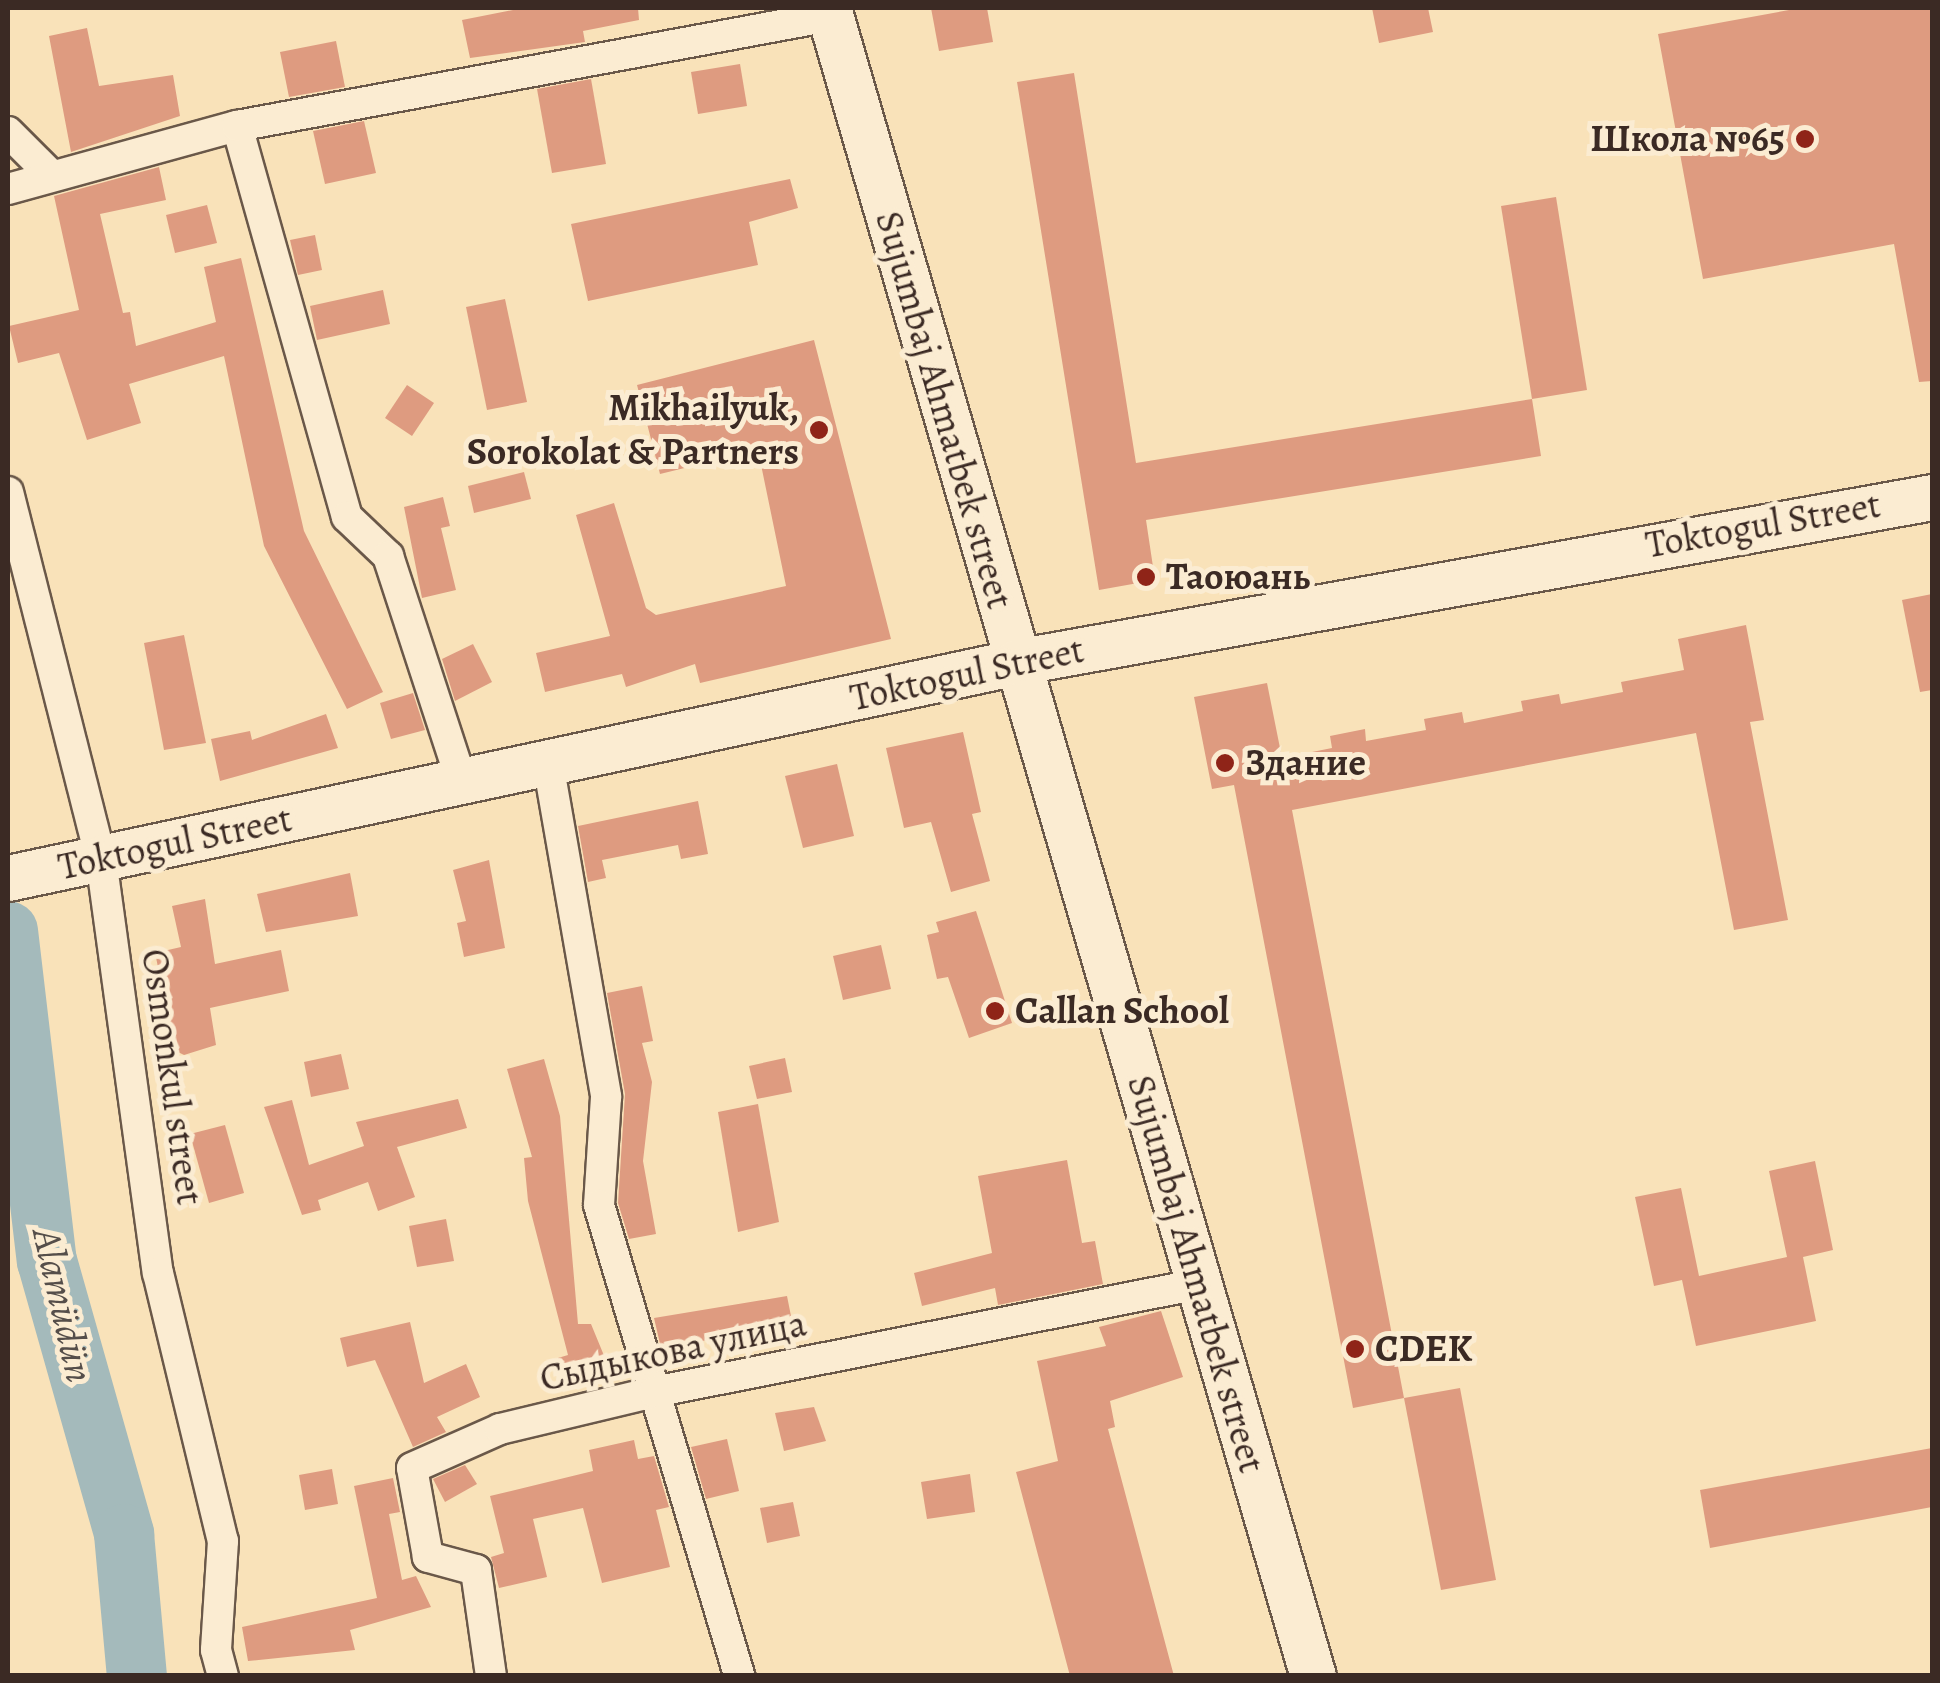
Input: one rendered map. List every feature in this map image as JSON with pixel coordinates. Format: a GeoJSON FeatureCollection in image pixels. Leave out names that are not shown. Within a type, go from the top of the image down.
{"type":"FeatureCollection","features":[{"type":"Feature","properties":{"kind":"street"},"geometry":{"type":"LineString","coordinates":[[8,188],[237,126],[829,12]]}},
{"type":"Feature","properties":{"kind":"street","name":"Sujumbaj Ahmatbek street"},"geometry":{"type":"LineString","coordinates":[[829,12],[1313,1676]]}},
{"type":"Feature","properties":{"kind":"street"},"geometry":{"type":"LineString","coordinates":[[237,126],[347,518],[388,556],[462,782]]}},
{"type":"Feature","properties":{"kind":"street"},"geometry":{"type":"LineString","coordinates":[[8,132],[52,176]]}},
{"type":"Feature","properties":{"kind":"street","name":"Osmonkul street"},"geometry":{"type":"LineString","coordinates":[[8,492],[95,860],[158,1273],[224,1541],[216,1650],[223,1676]]}},
{"type":"Feature","properties":{"kind":"street","name":"Toktogul Street"},"geometry":{"type":"LineString","coordinates":[[8,878],[1016,662],[1932,497]]}},
{"type":"Feature","properties":{"kind":"street"},"geometry":{"type":"LineString","coordinates":[[548,763],[606,1096],[599,1204],[739,1676]]}},
{"type":"Feature","properties":{"kind":"street","name":"Сыдыкова улица"},"geometry":{"type":"LineString","coordinates":[[490,1676],[476,1570],[428,1556],[412,1468],[500,1429],[654,1392],[1199,1284]]}},
{"type":"Feature","properties":{"kind":"building"},"geometry":{"type":"Polygon","coordinates":[[[523,8],[638,8],[639,20],[583,31],[585,42],[470,58],[462,20],[523,8]]]}},
{"type":"Feature","properties":{"kind":"building"},"geometry":{"type":"Polygon","coordinates":[[[931,8],[987,8],[993,42],[939,51],[931,8]]]}},
{"type":"Feature","properties":{"kind":"building"},"geometry":{"type":"Polygon","coordinates":[[[1372,8],[1428,8],[1433,32],[1379,43],[1372,8]]]}},
{"type":"Feature","properties":{"kind":"building","name":"Школа №65"},"geometry":{"type":"Polygon","coordinates":[[[1800,8],[1932,8],[1932,381],[1919,382],[1894,244],[1703,279],[1658,34],[1800,8]]]}},
{"type":"Feature","properties":{"kind":"building"},"geometry":{"type":"Polygon","coordinates":[[[87,28],[99,86],[173,75],[180,116],[71,152],[49,36],[87,28]]]}},
{"type":"Feature","properties":{"kind":"building"},"geometry":{"type":"Polygon","coordinates":[[[336,41],[345,87],[289,97],[280,52],[336,41]]]}},
{"type":"Feature","properties":{"kind":"building"},"geometry":{"type":"Polygon","coordinates":[[[740,64],[747,106],[698,114],[691,72],[740,64]]]}},
{"type":"Feature","properties":{"kind":"building"},"geometry":{"type":"Polygon","coordinates":[[[1074,73],[1136,463],[1532,399],[1541,456],[1146,520],[1155,580],[1099,590],[1017,82],[1074,73]]]}},
{"type":"Feature","properties":{"kind":"building"},"geometry":{"type":"Polygon","coordinates":[[[591,79],[606,164],[552,173],[537,89],[591,79]]]}},
{"type":"Feature","properties":{"kind":"building"},"geometry":{"type":"Polygon","coordinates":[[[364,121],[376,173],[325,184],[313,131],[364,121]]]}},
{"type":"Feature","properties":{"kind":"building"},"geometry":{"type":"Polygon","coordinates":[[[159,167],[166,200],[100,214],[123,313],[130,312],[136,346],[216,322],[204,267],[241,258],[304,531],[383,692],[347,709],[264,546],[224,356],[129,384],[141,423],[87,440],[59,353],[18,363],[9,326],[79,310],[54,196],[159,167]]]}},
{"type":"Feature","properties":{"kind":"building"},"geometry":{"type":"Polygon","coordinates":[[[790,179],[798,208],[749,222],[758,265],[588,301],[571,224],[790,179]]]}},
{"type":"Feature","properties":{"kind":"building"},"geometry":{"type":"Polygon","coordinates":[[[1556,197],[1587,390],[1532,399],[1501,206],[1556,197]]]}},
{"type":"Feature","properties":{"kind":"building"},"geometry":{"type":"Polygon","coordinates":[[[207,205],[217,243],[175,253],[166,215],[207,205]]]}},
{"type":"Feature","properties":{"kind":"building"},"geometry":{"type":"Polygon","coordinates":[[[315,235],[322,270],[298,275],[290,240],[315,235]]]}},
{"type":"Feature","properties":{"kind":"building"},"geometry":{"type":"Polygon","coordinates":[[[383,290],[390,324],[317,340],[310,306],[383,290]]]}},
{"type":"Feature","properties":{"kind":"building"},"geometry":{"type":"Polygon","coordinates":[[[505,299],[527,402],[487,410],[466,307],[505,299]]]}},
{"type":"Feature","properties":{"kind":"building"},"geometry":{"type":"Polygon","coordinates":[[[814,340],[891,639],[700,683],[695,664],[626,687],[622,674],[545,692],[536,653],[610,636],[576,515],[614,503],[646,608],[656,615],[786,586],[758,450],[660,474],[637,385],[814,340]]]}},
{"type":"Feature","properties":{"kind":"building"},"geometry":{"type":"Polygon","coordinates":[[[407,385],[434,403],[412,436],[385,418],[407,385]]]}},
{"type":"Feature","properties":{"kind":"building"},"geometry":{"type":"Polygon","coordinates":[[[524,472],[531,499],[474,513],[468,486],[524,472]]]}},
{"type":"Feature","properties":{"kind":"building"},"geometry":{"type":"Polygon","coordinates":[[[443,497],[450,526],[441,528],[456,590],[422,598],[404,507],[443,497]]]}},
{"type":"Feature","properties":{"kind":"building"},"geometry":{"type":"Polygon","coordinates":[[[1932,594],[1932,690],[1920,692],[1902,600],[1932,594]]]}},
{"type":"Feature","properties":{"kind":"building"},"geometry":{"type":"Polygon","coordinates":[[[1746,625],[1764,720],[1750,722],[1788,920],[1734,930],[1696,733],[1292,810],[1404,1398],[1353,1408],[1234,785],[1212,789],[1194,697],[1267,683],[1282,758],[1332,748],[1330,736],[1365,729],[1366,741],[1426,730],[1424,719],[1462,712],[1464,723],[1523,711],[1521,701],[1559,694],[1561,704],[1623,692],[1621,682],[1684,670],[1678,639],[1746,625]]]}},
{"type":"Feature","properties":{"kind":"building"},"geometry":{"type":"Polygon","coordinates":[[[184,635],[206,743],[164,750],[144,643],[184,635]]]}},
{"type":"Feature","properties":{"kind":"building"},"geometry":{"type":"Polygon","coordinates":[[[473,644],[492,682],[455,701],[442,659],[473,644]]]}},
{"type":"Feature","properties":{"kind":"building"},"geometry":{"type":"Polygon","coordinates":[[[413,693],[425,730],[391,739],[380,703],[413,693]]]}},
{"type":"Feature","properties":{"kind":"building"},"geometry":{"type":"Polygon","coordinates":[[[326,714],[338,748],[220,781],[211,739],[250,731],[252,740],[326,714]]]}},
{"type":"Feature","properties":{"kind":"building"},"geometry":{"type":"Polygon","coordinates":[[[963,732],[981,812],[972,814],[990,881],[951,892],[931,822],[904,828],[886,748],[963,732]]]}},
{"type":"Feature","properties":{"kind":"building"},"geometry":{"type":"Polygon","coordinates":[[[837,764],[854,836],[803,848],[785,776],[837,764]]]}},
{"type":"Feature","properties":{"kind":"building"},"geometry":{"type":"Polygon","coordinates":[[[698,801],[708,854],[681,859],[678,845],[602,860],[606,878],[588,882],[578,826],[698,801]]]}},
{"type":"Feature","properties":{"kind":"building"},"geometry":{"type":"Polygon","coordinates":[[[489,860],[505,948],[464,957],[457,923],[466,921],[453,870],[489,860]]]}},
{"type":"Feature","properties":{"kind":"building"},"geometry":{"type":"Polygon","coordinates":[[[350,873],[358,916],[266,932],[257,894],[350,873]]]}},
{"type":"Feature","properties":{"kind":"building"},"geometry":{"type":"Polygon","coordinates":[[[205,899],[215,964],[281,950],[289,991],[210,1008],[216,1045],[184,1055],[176,1051],[155,953],[181,947],[172,906],[205,899]]]}},
{"type":"Feature","properties":{"kind":"building"},"geometry":{"type":"Polygon","coordinates":[[[976,911],[1012,1023],[969,1038],[948,977],[937,979],[927,935],[939,932],[936,922],[976,911]]]}},
{"type":"Feature","properties":{"kind":"building"},"geometry":{"type":"Polygon","coordinates":[[[881,945],[891,989],[843,1000],[833,956],[881,945]]]}},
{"type":"Feature","properties":{"kind":"building"},"geometry":{"type":"Polygon","coordinates":[[[642,986],[653,1041],[642,1043],[652,1082],[643,1161],[656,1234],[629,1239],[618,1203],[625,1094],[607,993],[642,986]]]}},
{"type":"Feature","properties":{"kind":"building"},"geometry":{"type":"Polygon","coordinates":[[[341,1054],[349,1089],[311,1097],[304,1062],[341,1054]]]}},
{"type":"Feature","properties":{"kind":"building"},"geometry":{"type":"Polygon","coordinates":[[[785,1058],[792,1092],[757,1099],[749,1066],[785,1058]]]}},
{"type":"Feature","properties":{"kind":"building"},"geometry":{"type":"Polygon","coordinates":[[[544,1059],[560,1116],[578,1324],[591,1324],[612,1375],[565,1387],[558,1358],[568,1355],[528,1201],[524,1158],[532,1157],[507,1069],[544,1059]]]}},
{"type":"Feature","properties":{"kind":"building"},"geometry":{"type":"Polygon","coordinates":[[[458,1099],[467,1128],[397,1147],[415,1197],[378,1211],[368,1182],[318,1200],[321,1210],[302,1215],[264,1107],[292,1100],[309,1165],[364,1146],[356,1122],[458,1099]]]}},
{"type":"Feature","properties":{"kind":"building"},"geometry":{"type":"Polygon","coordinates":[[[758,1104],[779,1222],[738,1232],[718,1112],[758,1104]]]}},
{"type":"Feature","properties":{"kind":"building"},"geometry":{"type":"Polygon","coordinates":[[[225,1125],[244,1193],[209,1203],[190,1134],[225,1125]]]}},
{"type":"Feature","properties":{"kind":"building"},"geometry":{"type":"Polygon","coordinates":[[[1067,1160],[1082,1243],[1095,1241],[1103,1284],[998,1305],[995,1288],[922,1306],[914,1273],[992,1253],[978,1176],[1067,1160]]]}},
{"type":"Feature","properties":{"kind":"building"},"geometry":{"type":"Polygon","coordinates":[[[1815,1161],[1833,1250],[1803,1257],[1816,1321],[1696,1346],[1682,1280],[1654,1286],[1635,1197],[1681,1188],[1699,1276],[1787,1257],[1769,1171],[1815,1161]]]}},
{"type":"Feature","properties":{"kind":"building"},"geometry":{"type":"Polygon","coordinates":[[[446,1219],[454,1261],[417,1267],[409,1226],[446,1219]]]}},
{"type":"Feature","properties":{"kind":"building"},"geometry":{"type":"Polygon","coordinates":[[[787,1296],[795,1336],[758,1343],[755,1332],[661,1348],[654,1318],[787,1296]]]}},
{"type":"Feature","properties":{"kind":"building"},"geometry":{"type":"Polygon","coordinates":[[[1161,1311],[1183,1377],[1110,1401],[1115,1427],[1108,1429],[1174,1676],[1070,1676],[1016,1472],[1058,1461],[1037,1361],[1106,1346],[1099,1327],[1161,1311]]]}},
{"type":"Feature","properties":{"kind":"building"},"geometry":{"type":"Polygon","coordinates":[[[410,1322],[424,1383],[466,1364],[480,1397],[437,1417],[446,1432],[413,1447],[375,1360],[347,1367],[340,1338],[410,1322]]]}},
{"type":"Feature","properties":{"kind":"building"},"geometry":{"type":"Polygon","coordinates":[[[1460,1388],[1496,1580],[1441,1590],[1404,1398],[1460,1388]]]}},
{"type":"Feature","properties":{"kind":"building"},"geometry":{"type":"Polygon","coordinates":[[[814,1407],[826,1441],[784,1451],[775,1413],[814,1407]]]}},
{"type":"Feature","properties":{"kind":"building"},"geometry":{"type":"Polygon","coordinates":[[[727,1439],[739,1491],[706,1499],[691,1447],[727,1439]]]}},
{"type":"Feature","properties":{"kind":"building"},"geometry":{"type":"Polygon","coordinates":[[[634,1440],[638,1459],[654,1456],[669,1507],[656,1510],[670,1567],[602,1583],[583,1508],[533,1519],[547,1577],[499,1588],[491,1557],[504,1553],[490,1496],[593,1471],[589,1450],[634,1440]]]}},
{"type":"Feature","properties":{"kind":"building"},"geometry":{"type":"Polygon","coordinates":[[[1932,1448],[1932,1507],[1710,1548],[1700,1490],[1932,1448]]]}},
{"type":"Feature","properties":{"kind":"building"},"geometry":{"type":"Polygon","coordinates":[[[465,1465],[477,1484],[445,1502],[433,1479],[465,1465]]]}},
{"type":"Feature","properties":{"kind":"building"},"geometry":{"type":"Polygon","coordinates":[[[332,1469],[338,1504],[305,1510],[299,1475],[332,1469]]]}},
{"type":"Feature","properties":{"kind":"building"},"geometry":{"type":"Polygon","coordinates":[[[970,1474],[975,1512],[927,1519],[921,1482],[970,1474]]]}},
{"type":"Feature","properties":{"kind":"building"},"geometry":{"type":"Polygon","coordinates":[[[393,1478],[400,1512],[389,1514],[402,1580],[416,1576],[431,1607],[350,1630],[355,1650],[248,1661],[242,1627],[377,1598],[354,1486],[393,1478]]]}},
{"type":"Feature","properties":{"kind":"building"},"geometry":{"type":"Polygon","coordinates":[[[793,1502],[800,1536],[767,1543],[760,1508],[793,1502]]]}},
{"type":"Feature","properties":{"kind":"waterway","name":"Alamüdün"},"geometry":{"type":"LineString","coordinates":[[8,931],[47,1261],[124,1534],[137,1676]]}},
{"type":"Feature","properties":{"kind":"place","name":"Школа №65"},"geometry":{"type":"Point","coordinates":[1805,139]}},
{"type":"Feature","properties":{"kind":"place","name":"Mikhailyuk, Sorokolat & Partners"},"geometry":{"type":"Point","coordinates":[819,430]}},
{"type":"Feature","properties":{"kind":"place","name":"Таоюань"},"geometry":{"type":"Point","coordinates":[1146,577]}},
{"type":"Feature","properties":{"kind":"place","name":"Здание"},"geometry":{"type":"Point","coordinates":[1225,763]}},
{"type":"Feature","properties":{"kind":"place","name":"Callan School"},"geometry":{"type":"Point","coordinates":[995,1011]}},
{"type":"Feature","properties":{"kind":"place","name":"CDEK"},"geometry":{"type":"Point","coordinates":[1355,1349]}}]}
